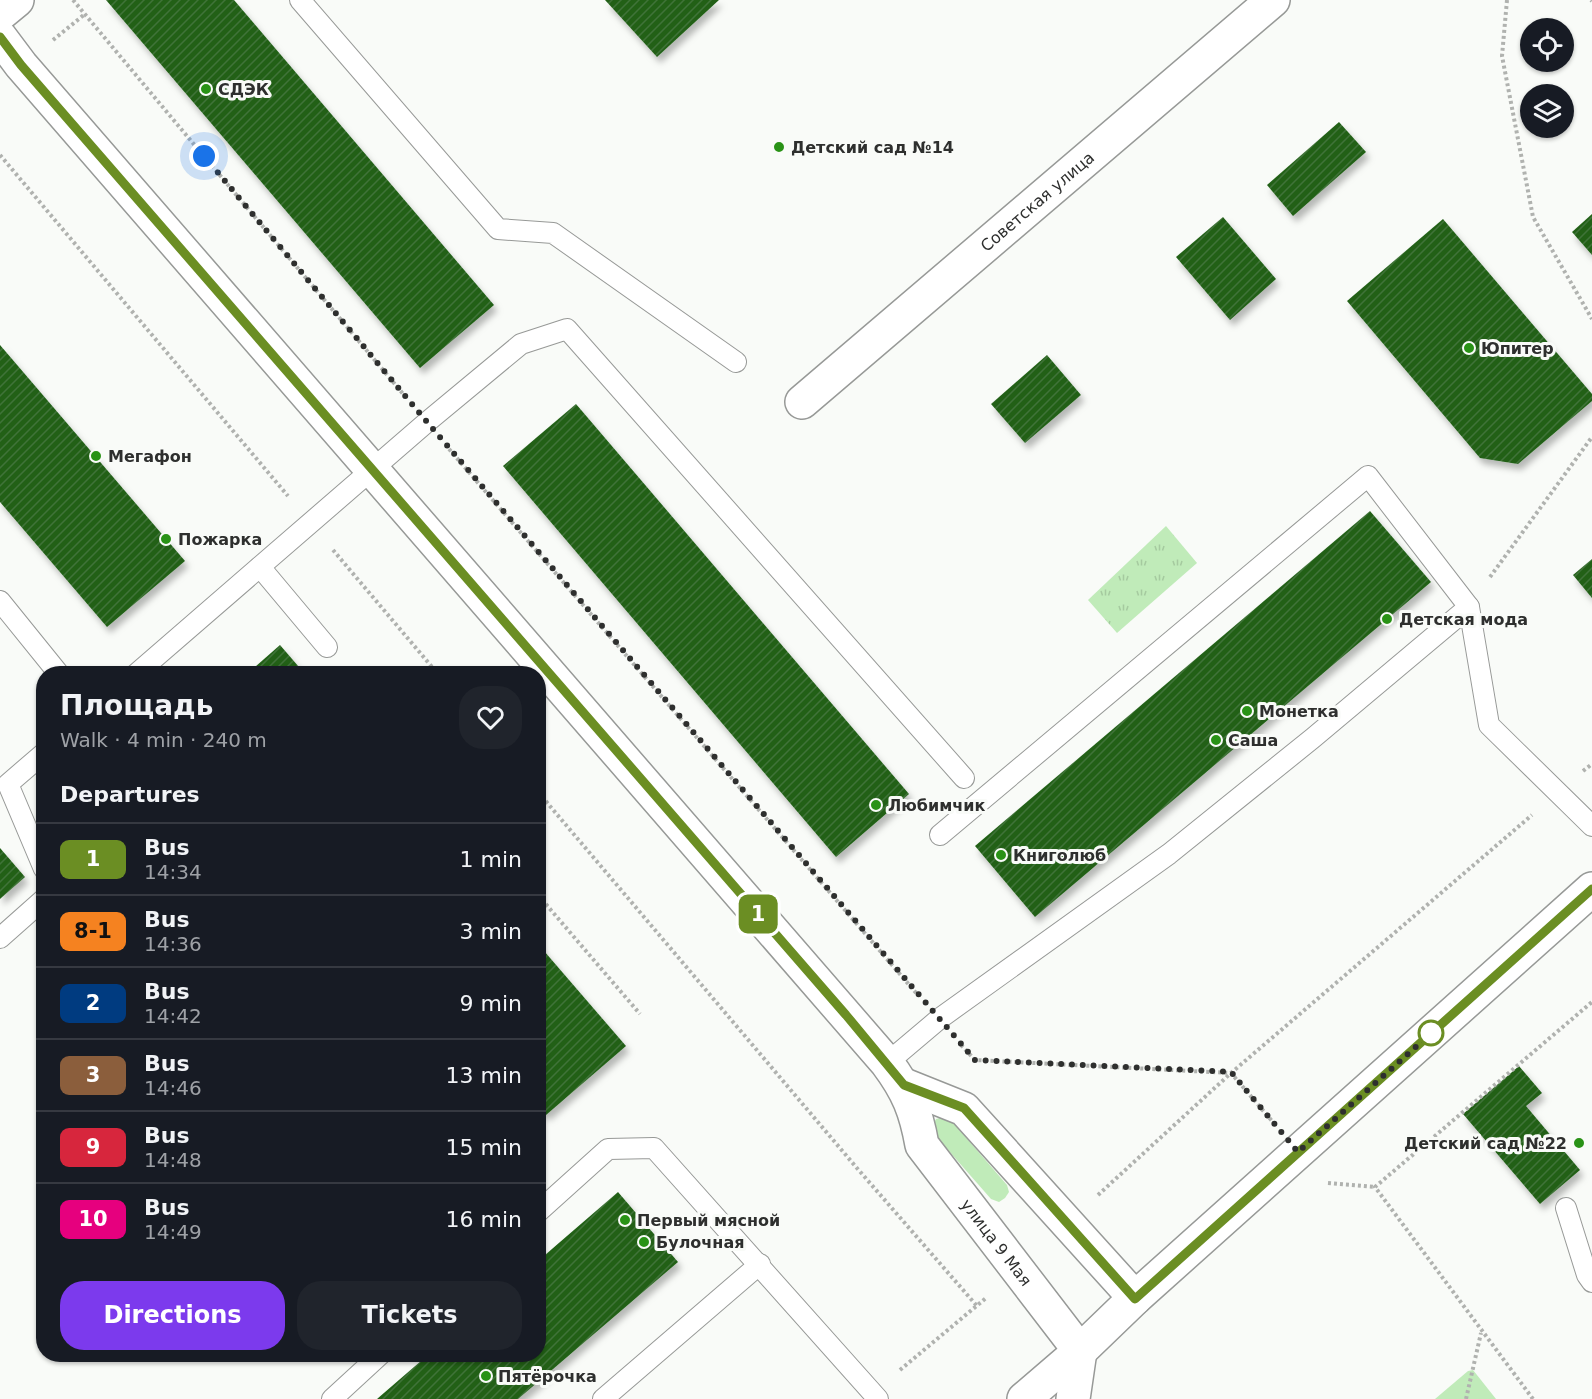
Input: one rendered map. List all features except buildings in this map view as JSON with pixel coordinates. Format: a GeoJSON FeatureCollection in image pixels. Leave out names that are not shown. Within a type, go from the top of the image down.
{"type":"FeatureCollection","features":[{"type":"Feature","properties":{"kind":"street"},"geometry":{"type":"LineString","coordinates":[[0,14],[17,0]]}},
{"type":"Feature","properties":{"kind":"street","name":"Советская улица"},"geometry":{"type":"LineString","coordinates":[[802,402],[1273,0]]}},
{"type":"Feature","properties":{"kind":"street","name":"улица 9 Мая"},"geometry":{"type":"LineString","coordinates":[[0,37],[21,65],[542,666]]}},
{"type":"Feature","properties":{"kind":"street","name":"улица 9 Мая"},"geometry":{"type":"LineString","coordinates":[[546,670],[895,1074],[918,1122],[922,1145],[1080,1351]]}},
{"type":"Feature","properties":{"kind":"street"},"geometry":{"type":"LineString","coordinates":[[1024,1399],[1592,889]]}},
{"type":"Feature","properties":{"kind":"street","name":"улица 9 Мая"},"geometry":{"type":"LineString","coordinates":[[895,1074],[964,1108],[1135,1299]]}},
{"type":"Feature","properties":{"kind":"street"},"geometry":{"type":"LineString","coordinates":[[1072,1399],[1080,1351]]}},
{"type":"Feature","properties":{"kind":"lane"},"geometry":{"type":"LineString","coordinates":[[300,0],[498,229],[553,233],[736,362]]}},
{"type":"Feature","properties":{"kind":"lane"},"geometry":{"type":"LineString","coordinates":[[145,666],[310,522],[521,344],[567,329],[964,778]]}},
{"type":"Feature","properties":{"kind":"lane"},"geometry":{"type":"LineString","coordinates":[[940,835],[1368,476],[1468,606],[1490,725],[1592,826]]}},
{"type":"Feature","properties":{"kind":"lane"},"geometry":{"type":"LineString","coordinates":[[260,567],[327,647]]}},
{"type":"Feature","properties":{"kind":"lane"},"geometry":{"type":"LineString","coordinates":[[0,601],[53,666]]}},
{"type":"Feature","properties":{"kind":"lane"},"geometry":{"type":"LineString","coordinates":[[895,1074],[939,1019],[1169,854],[1312,738],[1468,606]]}},
{"type":"Feature","properties":{"kind":"lane"},"geometry":{"type":"LineString","coordinates":[[36,760],[8,784],[36,850]]}},
{"type":"Feature","properties":{"kind":"lane"},"geometry":{"type":"LineString","coordinates":[[0,938],[36,906]]}},
{"type":"Feature","properties":{"kind":"lane"},"geometry":{"type":"LineString","coordinates":[[546,1205],[608,1149],[654,1148],[876,1396]]}},
{"type":"Feature","properties":{"kind":"lane"},"geometry":{"type":"LineString","coordinates":[[1566,1208],[1587,1275],[1592,1282]]}},
{"type":"Feature","properties":{"kind":"lane"},"geometry":{"type":"LineString","coordinates":[[603,1399],[760,1264]]}},
{"type":"Feature","properties":{"kind":"lane"},"geometry":{"type":"LineString","coordinates":[[332,1399],[372,1362]]}},
{"type":"Feature","properties":{"kind":"path"},"geometry":{"type":"LineString","coordinates":[[73,0],[427,422],[975,1060],[1231,1072],[1323,1183],[1375,1186],[1592,1002]]}},
{"type":"Feature","properties":{"kind":"path"},"geometry":{"type":"LineString","coordinates":[[1507,0],[1502,56],[1533,217],[1592,319]]}},
{"type":"Feature","properties":{"kind":"path"},"geometry":{"type":"LineString","coordinates":[[0,155],[431,666]]}},
{"type":"Feature","properties":{"kind":"path"},"geometry":{"type":"LineString","coordinates":[[1468,606],[1592,436]]}},
{"type":"Feature","properties":{"kind":"path"},"geometry":{"type":"LineString","coordinates":[[1067,1223],[1231,1072],[1592,764]]}},
{"type":"Feature","properties":{"kind":"path"},"geometry":{"type":"LineString","coordinates":[[546,801],[977,1306]]}},
{"type":"Feature","properties":{"kind":"path"},"geometry":{"type":"LineString","coordinates":[[546,904],[640,1014]]}},
{"type":"Feature","properties":{"kind":"path"},"geometry":{"type":"LineString","coordinates":[[1375,1186],[1533,1399]]}},
{"type":"Feature","properties":{"kind":"path"},"geometry":{"type":"LineString","coordinates":[[876,1396],[1017,1269]]}},
{"type":"Feature","properties":{"kind":"path"},"geometry":{"type":"LineString","coordinates":[[1466,1399],[1481,1331]]}},
{"type":"Feature","properties":{"kind":"green space"},"geometry":{"type":"Polygon","coordinates":[[[1166,526],[1197,563],[1117,633],[1088,600],[1166,526]]]}},
{"type":"Feature","properties":{"kind":"green space"},"geometry":{"type":"Polygon","coordinates":[[[943,1117],[950,1119],[1007,1185],[1009,1192],[1005,1198],[999,1202],[991,1199],[934,1134],[932,1126],[936,1119],[943,1117]]]}},
{"type":"Feature","properties":{"kind":"green space"},"geometry":{"type":"Polygon","coordinates":[[[1473,1370],[1496,1399],[1435,1399],[1468,1371],[1473,1370]]]}},
{"type":"Feature","properties":{"kind":"bus line","name":"1"},"geometry":{"type":"LineString","coordinates":[[0,37],[21,65],[543,666]]}},
{"type":"Feature","properties":{"kind":"bus line","name":"1"},"geometry":{"type":"LineString","coordinates":[[546,669],[904,1085],[964,1108],[1135,1299],[1592,889]]}},
{"type":"Feature","properties":{"kind":"place","name":"СДЭК"},"geometry":{"type":"Point","coordinates":[206,89]}},
{"type":"Feature","properties":{"kind":"place","name":"Детский сад №14"},"geometry":{"type":"Point","coordinates":[779,147]}},
{"type":"Feature","properties":{"kind":"place","name":"Юпитер"},"geometry":{"type":"Point","coordinates":[1469,348]}},
{"type":"Feature","properties":{"kind":"place","name":"Мегафон"},"geometry":{"type":"Point","coordinates":[96,456]}},
{"type":"Feature","properties":{"kind":"place","name":"Пожарка"},"geometry":{"type":"Point","coordinates":[166,539]}},
{"type":"Feature","properties":{"kind":"place","name":"Детская мода"},"geometry":{"type":"Point","coordinates":[1387,619]}},
{"type":"Feature","properties":{"kind":"place","name":"Монетка"},"geometry":{"type":"Point","coordinates":[1247,711]}},
{"type":"Feature","properties":{"kind":"place","name":"Саша"},"geometry":{"type":"Point","coordinates":[1216,740]}},
{"type":"Feature","properties":{"kind":"place","name":"Любимчик"},"geometry":{"type":"Point","coordinates":[876,805]}},
{"type":"Feature","properties":{"kind":"place","name":"Книголюб"},"geometry":{"type":"Point","coordinates":[1001,855]}},
{"type":"Feature","properties":{"kind":"place","name":"Детский сад №22"},"geometry":{"type":"Point","coordinates":[1579,1143]}},
{"type":"Feature","properties":{"kind":"place","name":"Первый мясной"},"geometry":{"type":"Point","coordinates":[625,1220]}},
{"type":"Feature","properties":{"kind":"place","name":"Булочная"},"geometry":{"type":"Point","coordinates":[644,1242]}},
{"type":"Feature","properties":{"kind":"place","name":"Пятёрочка"},"geometry":{"type":"Point","coordinates":[486,1376]}},
{"type":"Feature","properties":{"kind":"route"},"geometry":{"type":"LineString","coordinates":[[204,156],[427,422],[975,1060],[1231,1072],[1298,1152],[1436,1029],[1431,1033]]}}]}
